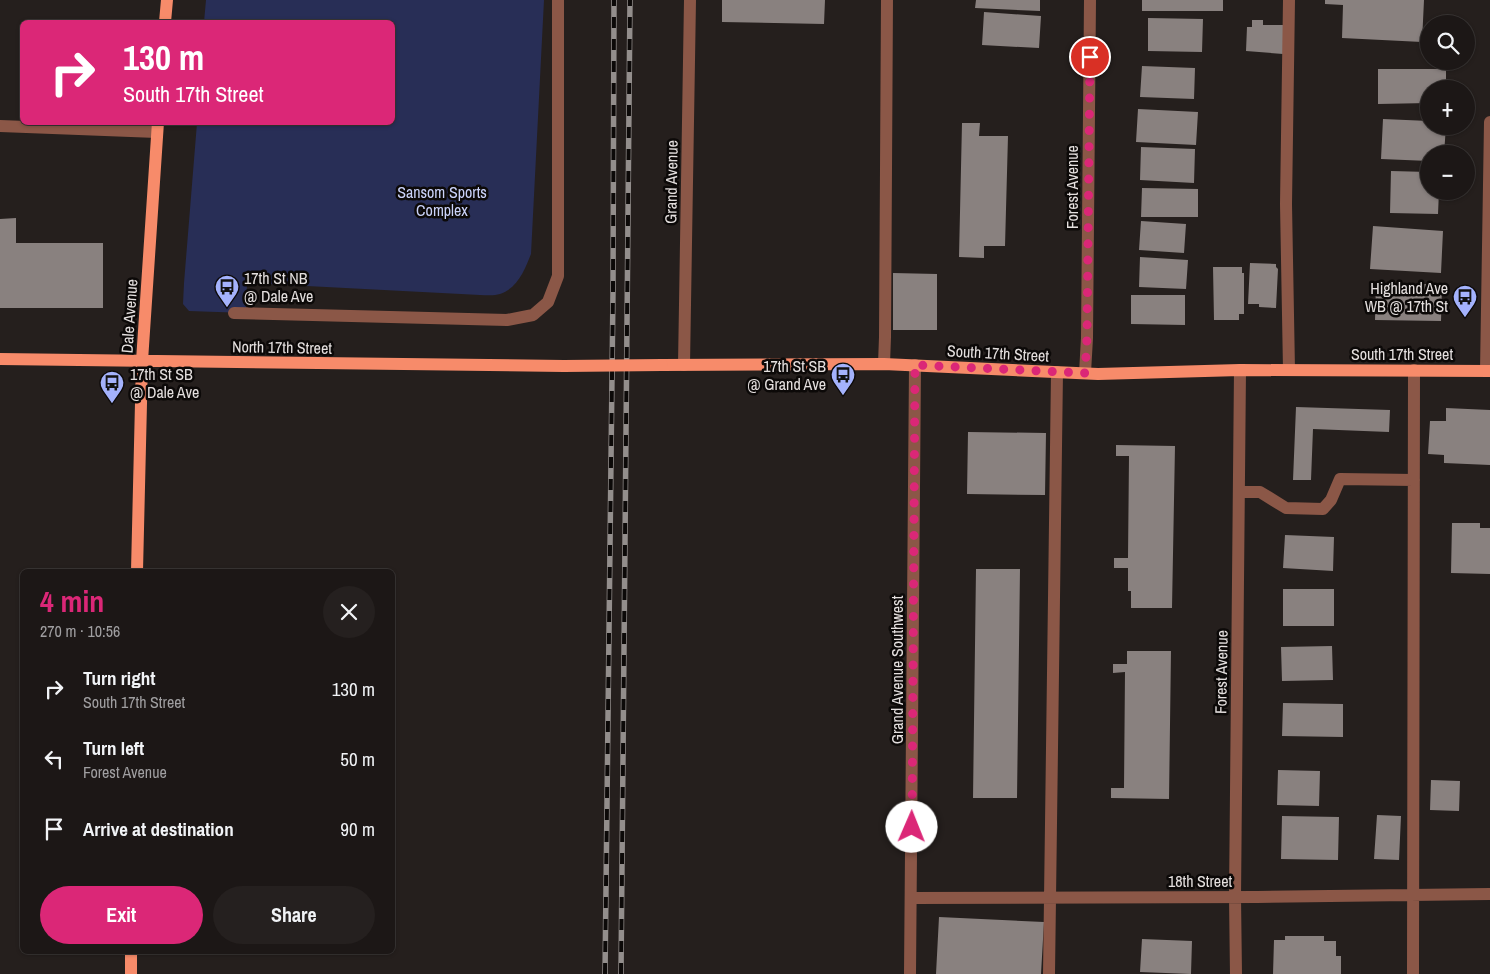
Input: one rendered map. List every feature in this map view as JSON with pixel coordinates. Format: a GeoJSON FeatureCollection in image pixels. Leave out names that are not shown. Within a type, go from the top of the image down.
{"type":"FeatureCollection","features":[{"type":"Feature","properties":{"kind":"main road"},"geometry":{"type":"LineString","coordinates":[[165,20],[167,0]]}},
{"type":"Feature","properties":{"kind":"main road","name":"Dale Avenue"},"geometry":{"type":"LineString","coordinates":[[137,569],[142,361],[158,127]]}},
{"type":"Feature","properties":{"kind":"main road","name":"North 17th Street"},"geometry":{"type":"LineString","coordinates":[[0,359],[564,366]]}},
{"type":"Feature","properties":{"kind":"main road","name":"South 17th Street"},"geometry":{"type":"LineString","coordinates":[[564,366],[884,364],[1085,373],[1240,370],[1488,371]]}},
{"type":"Feature","properties":{"kind":"main road"},"geometry":{"type":"LineString","coordinates":[[131,954],[131,974]]}},
{"type":"Feature","properties":{"kind":"street"},"geometry":{"type":"LineString","coordinates":[[234,313],[507,320],[533,315],[548,302],[558,276],[558,0]]}},
{"type":"Feature","properties":{"kind":"street","name":"Grand Avenue"},"geometry":{"type":"LineString","coordinates":[[684,365],[690,0]]}},
{"type":"Feature","properties":{"kind":"street"},"geometry":{"type":"LineString","coordinates":[[884,364],[887,0]]}},
{"type":"Feature","properties":{"kind":"street","name":"Forest Avenue"},"geometry":{"type":"LineString","coordinates":[[1085,373],[1090,0]]}},
{"type":"Feature","properties":{"kind":"street"},"geometry":{"type":"LineString","coordinates":[[1289,0],[1286,204],[1289,370]]}},
{"type":"Feature","properties":{"kind":"street"},"geometry":{"type":"LineString","coordinates":[[1488,371],[1490,122]]}},
{"type":"Feature","properties":{"kind":"street"},"geometry":{"type":"LineString","coordinates":[[0,126],[158,127]]}},
{"type":"Feature","properties":{"kind":"street","name":"Grand Avenue Southwest"},"geometry":{"type":"LineString","coordinates":[[910,974],[915,365]]}},
{"type":"Feature","properties":{"kind":"street","name":"Forest Avenue"},"geometry":{"type":"LineString","coordinates":[[1236,974],[1235,897],[1240,370]]}},
{"type":"Feature","properties":{"kind":"street"},"geometry":{"type":"LineString","coordinates":[[1413,974],[1414,370]]}},
{"type":"Feature","properties":{"kind":"street"},"geometry":{"type":"LineString","coordinates":[[1049,974],[1057,372]]}},
{"type":"Feature","properties":{"kind":"street"},"geometry":{"type":"LineString","coordinates":[[1239,492],[1260,492],[1286,508],[1323,509],[1331,500],[1340,479],[1414,480]]}},
{"type":"Feature","properties":{"kind":"street","name":"18th Street"},"geometry":{"type":"LineString","coordinates":[[911,898],[1490,894]]}},
{"type":"Feature","properties":{"kind":"green space","name":"Sansom Sports Complex"},"geometry":{"type":"Polygon","coordinates":[[[206,0],[544,0],[531,254],[516,283],[498,295],[490,295],[247,283],[246,313],[189,311],[183,304],[197,125],[395,125],[395,20],[204,20],[206,0]]]}},
{"type":"Feature","properties":{"kind":"building"},"geometry":{"type":"Polygon","coordinates":[[[722,0],[825,0],[824,24],[722,22],[722,0]]]}},
{"type":"Feature","properties":{"kind":"building"},"geometry":{"type":"Polygon","coordinates":[[[976,0],[1040,0],[1040,11],[975,8],[976,0]]]}},
{"type":"Feature","properties":{"kind":"building"},"geometry":{"type":"Polygon","coordinates":[[[1142,0],[1223,0],[1223,11],[1142,11],[1142,0]]]}},
{"type":"Feature","properties":{"kind":"building"},"geometry":{"type":"Polygon","coordinates":[[[1325,0],[1424,0],[1423,15],[1420,15],[1420,42],[1342,38],[1343,5],[1325,4],[1325,0]]]}},
{"type":"Feature","properties":{"kind":"building"},"geometry":{"type":"Polygon","coordinates":[[[984,12],[1041,16],[1039,48],[982,45],[984,12]]]}},
{"type":"Feature","properties":{"kind":"building"},"geometry":{"type":"Polygon","coordinates":[[[1148,18],[1203,19],[1202,52],[1148,51],[1148,18]]]}},
{"type":"Feature","properties":{"kind":"building"},"geometry":{"type":"Polygon","coordinates":[[[1252,20],[1263,20],[1263,25],[1284,25],[1283,54],[1246,51],[1247,27],[1252,27],[1252,20]]]}},
{"type":"Feature","properties":{"kind":"building"},"geometry":{"type":"Polygon","coordinates":[[[1142,66],[1195,68],[1194,99],[1140,97],[1142,66]]]}},
{"type":"Feature","properties":{"kind":"building"},"geometry":{"type":"Polygon","coordinates":[[[1378,69],[1446,70],[1446,80],[1420,80],[1420,103],[1378,104],[1378,69]]]}},
{"type":"Feature","properties":{"kind":"building"},"geometry":{"type":"Polygon","coordinates":[[[1138,109],[1198,112],[1196,145],[1136,142],[1138,109]]]}},
{"type":"Feature","properties":{"kind":"building"},"geometry":{"type":"Polygon","coordinates":[[[1383,119],[1420,121],[1420,135],[1445,135],[1445,145],[1420,145],[1420,161],[1381,159],[1383,119]]]}},
{"type":"Feature","properties":{"kind":"building"},"geometry":{"type":"Polygon","coordinates":[[[962,123],[980,123],[979,136],[1008,136],[1005,246],[984,246],[984,258],[959,257],[962,123]]]}},
{"type":"Feature","properties":{"kind":"building"},"geometry":{"type":"Polygon","coordinates":[[[1141,147],[1195,149],[1194,183],[1140,180],[1141,147]]]}},
{"type":"Feature","properties":{"kind":"building"},"geometry":{"type":"Polygon","coordinates":[[[1391,171],[1420,172],[1420,200],[1439,200],[1438,214],[1390,213],[1391,171]]]}},
{"type":"Feature","properties":{"kind":"building"},"geometry":{"type":"Polygon","coordinates":[[[1142,188],[1198,189],[1198,217],[1141,217],[1142,188]]]}},
{"type":"Feature","properties":{"kind":"building"},"geometry":{"type":"Polygon","coordinates":[[[16,218],[16,243],[103,243],[103,308],[0,308],[0,219],[16,218]]]}},
{"type":"Feature","properties":{"kind":"building"},"geometry":{"type":"Polygon","coordinates":[[[1141,221],[1186,224],[1184,253],[1139,250],[1141,221]]]}},
{"type":"Feature","properties":{"kind":"building"},"geometry":{"type":"Polygon","coordinates":[[[1373,226],[1443,231],[1441,273],[1370,269],[1373,226]]]}},
{"type":"Feature","properties":{"kind":"building"},"geometry":{"type":"Polygon","coordinates":[[[1140,257],[1188,260],[1186,289],[1139,287],[1140,257]]]}},
{"type":"Feature","properties":{"kind":"building"},"geometry":{"type":"Polygon","coordinates":[[[1250,263],[1276,264],[1278,269],[1276,308],[1259,307],[1259,304],[1248,304],[1250,263]]]}},
{"type":"Feature","properties":{"kind":"building"},"geometry":{"type":"Polygon","coordinates":[[[1213,267],[1242,267],[1242,273],[1244,273],[1244,314],[1239,314],[1239,320],[1214,320],[1213,267]]]}},
{"type":"Feature","properties":{"kind":"building"},"geometry":{"type":"Polygon","coordinates":[[[893,273],[937,274],[937,330],[893,330],[893,273]]]}},
{"type":"Feature","properties":{"kind":"building"},"geometry":{"type":"Polygon","coordinates":[[[1376,284],[1442,284],[1441,321],[1375,320],[1376,284]]]}},
{"type":"Feature","properties":{"kind":"building"},"geometry":{"type":"Polygon","coordinates":[[[1131,295],[1185,295],[1185,325],[1131,324],[1131,295]]]}},
{"type":"Feature","properties":{"kind":"building"},"geometry":{"type":"Polygon","coordinates":[[[1296,407],[1390,410],[1389,432],[1313,429],[1311,480],[1293,480],[1296,407]]]}},
{"type":"Feature","properties":{"kind":"building"},"geometry":{"type":"Polygon","coordinates":[[[1446,408],[1490,410],[1490,465],[1444,463],[1444,455],[1428,454],[1430,421],[1446,421],[1446,408]]]}},
{"type":"Feature","properties":{"kind":"building"},"geometry":{"type":"Polygon","coordinates":[[[968,432],[1046,433],[1045,495],[967,494],[968,432]]]}},
{"type":"Feature","properties":{"kind":"building"},"geometry":{"type":"Polygon","coordinates":[[[1116,445],[1175,446],[1172,608],[1131,608],[1131,591],[1128,591],[1128,568],[1114,568],[1114,558],[1128,558],[1129,456],[1116,456],[1116,445]]]}},
{"type":"Feature","properties":{"kind":"building"},"geometry":{"type":"Polygon","coordinates":[[[1452,523],[1480,523],[1480,528],[1490,528],[1490,574],[1451,573],[1452,523]]]}},
{"type":"Feature","properties":{"kind":"building"},"geometry":{"type":"Polygon","coordinates":[[[1285,535],[1334,537],[1333,571],[1283,568],[1285,535]]]}},
{"type":"Feature","properties":{"kind":"building"},"geometry":{"type":"Polygon","coordinates":[[[976,569],[1020,569],[1017,798],[973,798],[976,569]]]}},
{"type":"Feature","properties":{"kind":"building"},"geometry":{"type":"Polygon","coordinates":[[[1283,589],[1334,589],[1334,626],[1283,626],[1283,589]]]}},
{"type":"Feature","properties":{"kind":"building"},"geometry":{"type":"Polygon","coordinates":[[[1332,646],[1333,680],[1282,681],[1281,647],[1332,646]]]}},
{"type":"Feature","properties":{"kind":"building"},"geometry":{"type":"Polygon","coordinates":[[[1127,651],[1171,651],[1169,799],[1111,798],[1111,788],[1124,788],[1125,672],[1113,673],[1113,664],[1127,664],[1127,651]]]}},
{"type":"Feature","properties":{"kind":"building"},"geometry":{"type":"Polygon","coordinates":[[[1283,703],[1343,704],[1343,737],[1282,736],[1283,703]]]}},
{"type":"Feature","properties":{"kind":"building"},"geometry":{"type":"Polygon","coordinates":[[[1278,770],[1320,771],[1319,806],[1277,805],[1278,770]]]}},
{"type":"Feature","properties":{"kind":"building"},"geometry":{"type":"Polygon","coordinates":[[[1431,780],[1460,781],[1459,811],[1430,810],[1431,780]]]}},
{"type":"Feature","properties":{"kind":"building"},"geometry":{"type":"Polygon","coordinates":[[[1377,815],[1401,816],[1399,860],[1374,859],[1377,815]]]}},
{"type":"Feature","properties":{"kind":"building"},"geometry":{"type":"Polygon","coordinates":[[[1282,816],[1339,817],[1338,860],[1281,859],[1282,816]]]}},
{"type":"Feature","properties":{"kind":"building"},"geometry":{"type":"Polygon","coordinates":[[[939,917],[1044,922],[1041,974],[936,974],[939,917]]]}},
{"type":"Feature","properties":{"kind":"building"},"geometry":{"type":"Polygon","coordinates":[[[1285,936],[1324,936],[1324,941],[1336,941],[1336,956],[1341,956],[1341,974],[1273,974],[1274,940],[1285,940],[1285,936]]]}},
{"type":"Feature","properties":{"kind":"building"},"geometry":{"type":"Polygon","coordinates":[[[1142,939],[1192,941],[1191,974],[1140,972],[1142,939]]]}},
{"type":"Feature","properties":{"kind":"railway"},"geometry":{"type":"LineString","coordinates":[[605,974],[613,291],[614,0]]}},
{"type":"Feature","properties":{"kind":"railway"},"geometry":{"type":"LineString","coordinates":[[621,974],[630,0]]}},
{"type":"Feature","properties":{"kind":"place","name":"17th St NB @ Dale Ave"},"geometry":{"type":"Point","coordinates":[227,308]}},
{"type":"Feature","properties":{"kind":"place","name":"Highland Ave WB @ 17th St"},"geometry":{"type":"Point","coordinates":[1465,318]}},
{"type":"Feature","properties":{"kind":"place","name":"17th St SB @ Grand Ave"},"geometry":{"type":"Point","coordinates":[843,396]}},
{"type":"Feature","properties":{"kind":"place","name":"17th St SB @ Dale Ave"},"geometry":{"type":"Point","coordinates":[112,404]}},
{"type":"Feature","properties":{"kind":"route"},"geometry":{"type":"LineString","coordinates":[[912,827],[915,365],[1085,373],[1090,57]]}}]}
